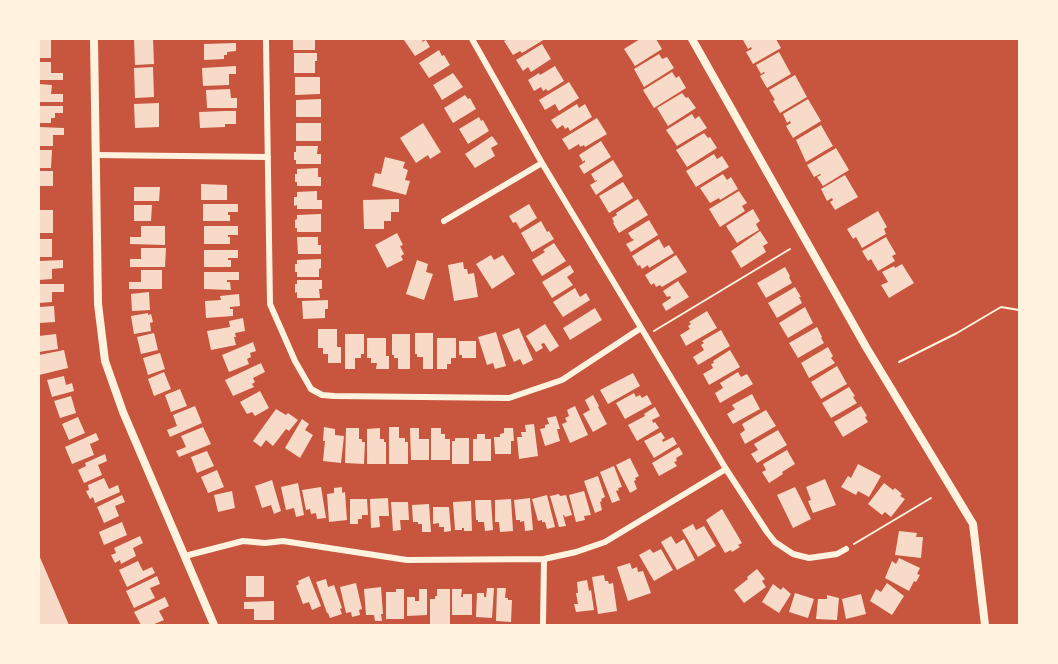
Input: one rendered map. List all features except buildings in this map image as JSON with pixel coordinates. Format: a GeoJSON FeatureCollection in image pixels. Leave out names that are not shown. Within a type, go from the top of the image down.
{"type":"FeatureCollection","features":[{"type":"Feature","properties":{"kind":"street"},"geometry":{"type":"LineString","coordinates":[[94,39],[98,304],[105,361],[123,412],[214,625]]}},
{"type":"Feature","properties":{"kind":"street"},"geometry":{"type":"LineString","coordinates":[[266,39],[270,304],[295,361],[311,389],[322,395],[334,396],[509,398],[562,380],[640,328]]}},
{"type":"Feature","properties":{"kind":"street"},"geometry":{"type":"LineString","coordinates":[[472,39],[542,163],[640,328],[767,532],[776,542],[793,554],[809,558],[837,554],[846,549]]}},
{"type":"Feature","properties":{"kind":"street"},"geometry":{"type":"LineString","coordinates":[[692,39],[866,347],[974,524],[985,625]]}},
{"type":"Feature","properties":{"kind":"street"},"geometry":{"type":"LineString","coordinates":[[95,155],[268,157]]}},
{"type":"Feature","properties":{"kind":"street"},"geometry":{"type":"LineString","coordinates":[[444,221],[542,163]]}},
{"type":"Feature","properties":{"kind":"street"},"geometry":{"type":"LineString","coordinates":[[185,556],[243,541],[265,543],[284,541],[407,560],[544,559],[576,552],[605,542],[726,469]]}},
{"type":"Feature","properties":{"kind":"street"},"geometry":{"type":"LineString","coordinates":[[543,625],[544,559]]}},
{"type":"Feature","properties":{"kind":"path"},"geometry":{"type":"LineString","coordinates":[[646,336],[790,249]]}},
{"type":"Feature","properties":{"kind":"path"},"geometry":{"type":"LineString","coordinates":[[899,362],[957,333],[1000,307],[1019,310]]}},
{"type":"Feature","properties":{"kind":"path"},"geometry":{"type":"LineString","coordinates":[[846,549],[932,498]]}}]}
